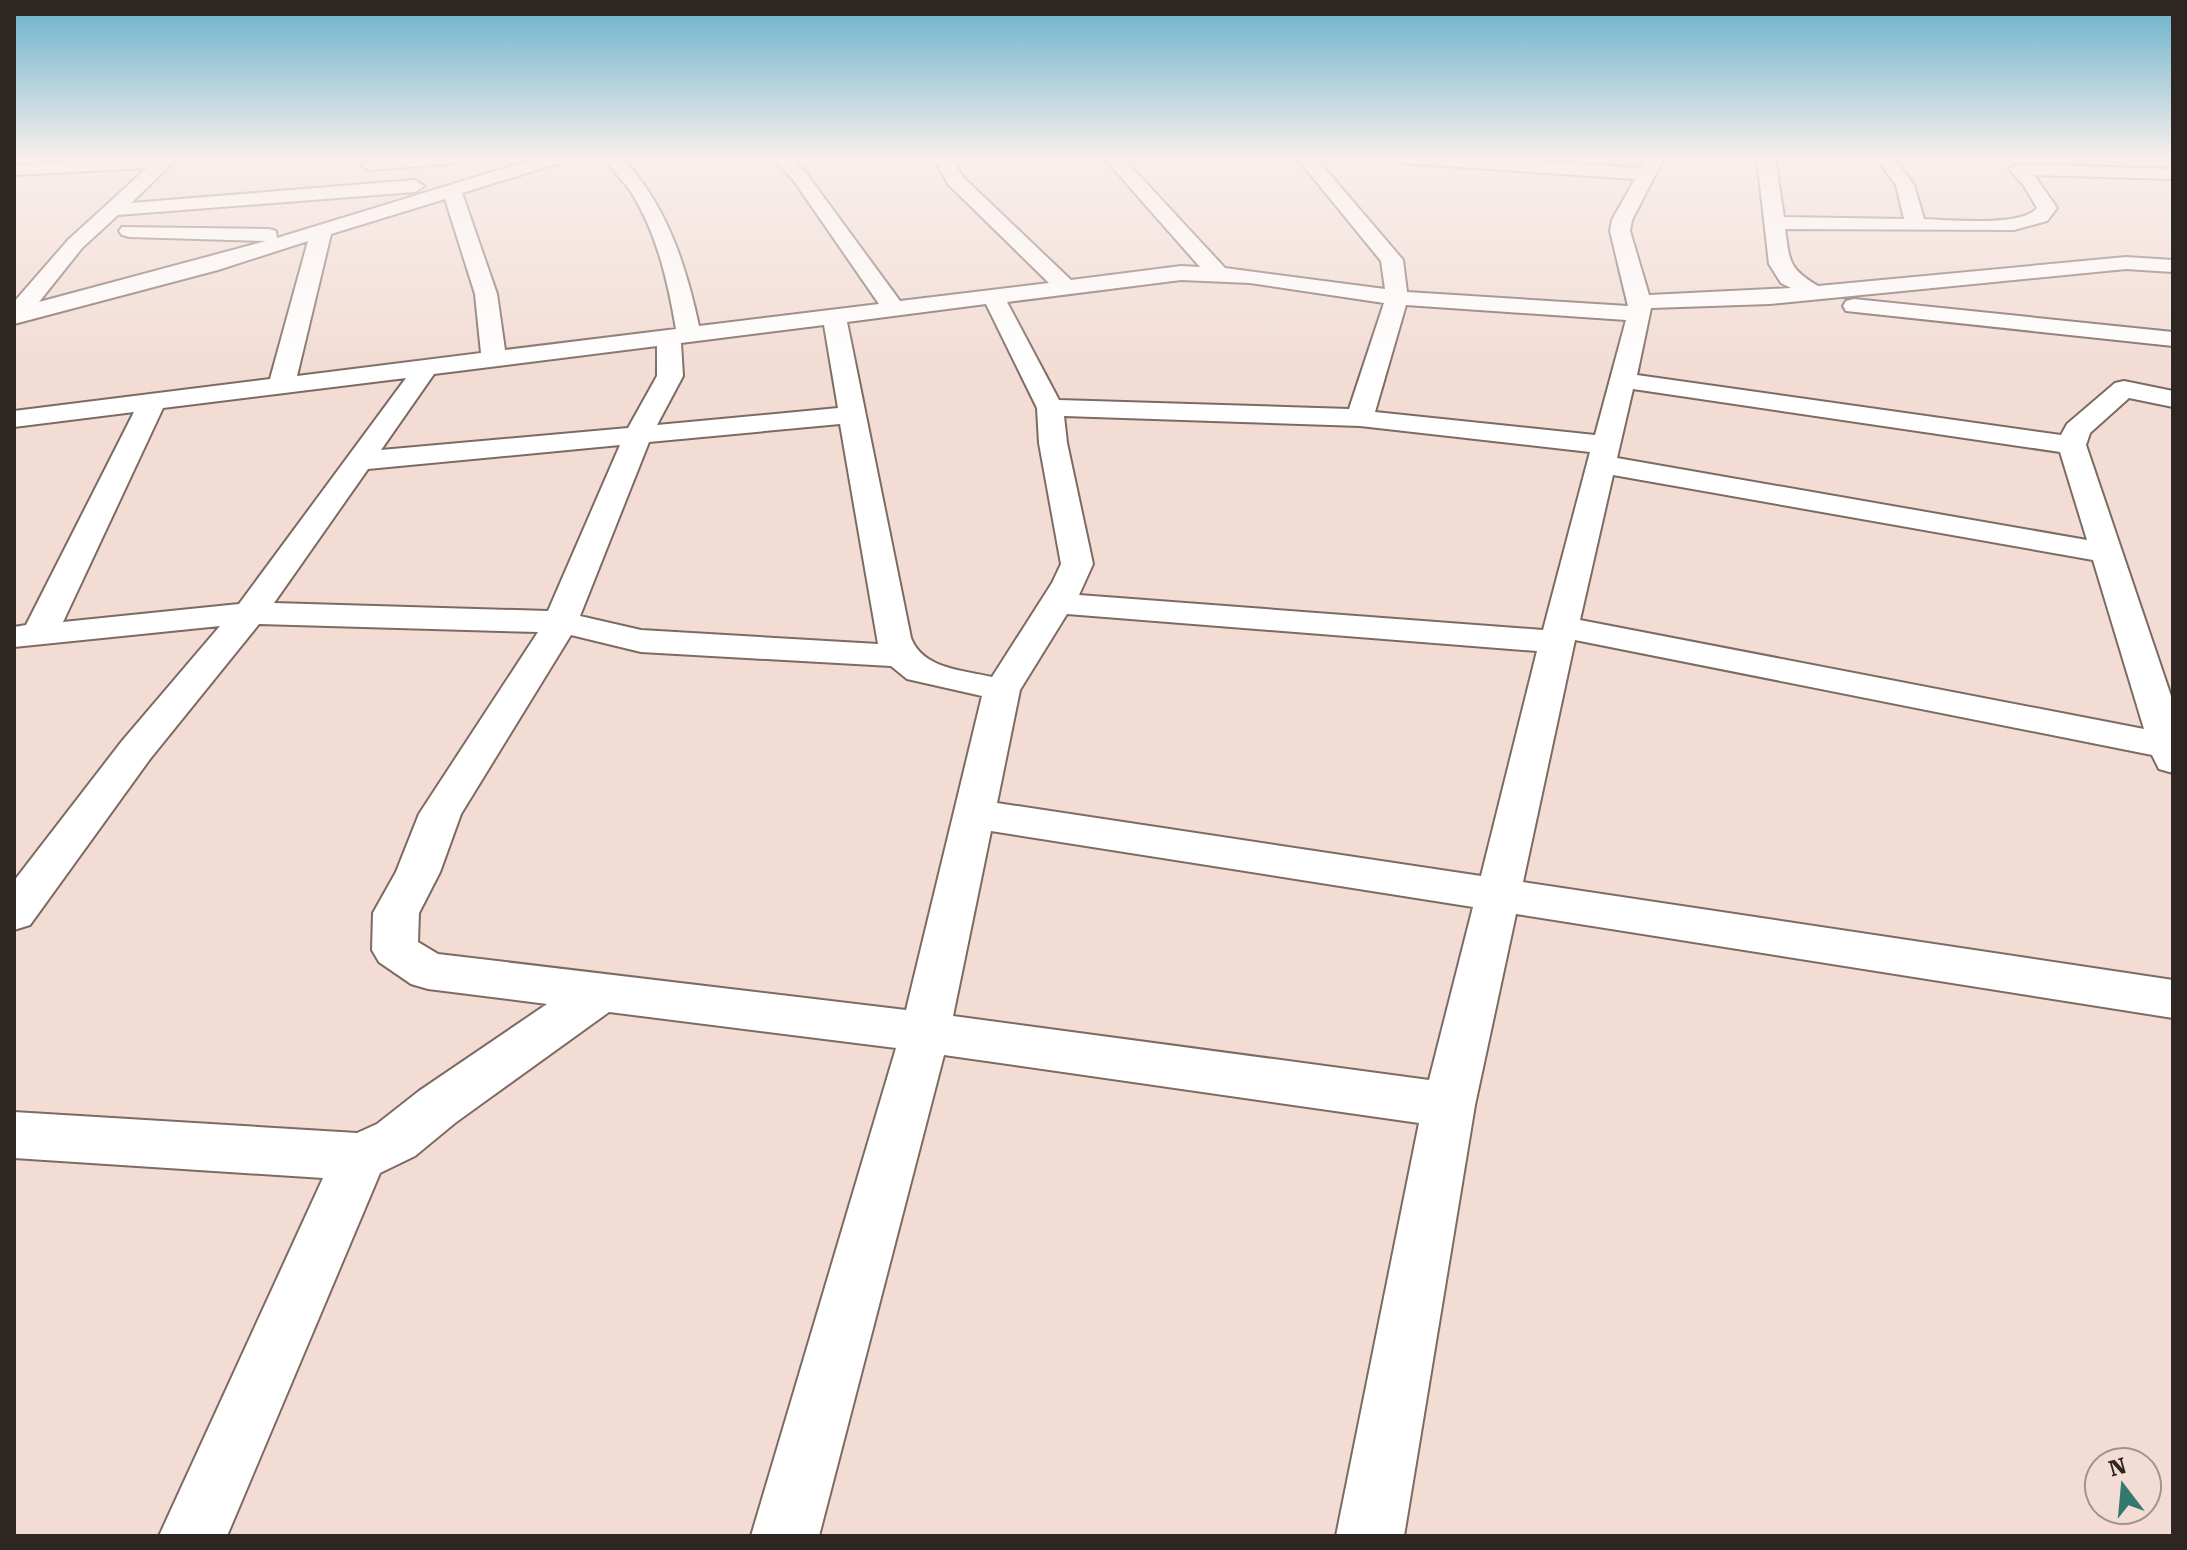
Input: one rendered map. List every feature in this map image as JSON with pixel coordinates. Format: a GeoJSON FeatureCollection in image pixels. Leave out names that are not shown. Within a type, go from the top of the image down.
{"type":"FeatureCollection","features":[{"type":"Feature","properties":{"kind":"street"},"geometry":{"type":"LineString","coordinates":[[15,316],[90,230]]}},
{"type":"Feature","properties":{"kind":"street"},"geometry":{"type":"LineString","coordinates":[[150,230],[313,234]]}},
{"type":"Feature","properties":{"kind":"street"},"geometry":{"type":"LineString","coordinates":[[15,316],[210,265],[325,230]]}},
{"type":"Feature","properties":{"kind":"street"},"geometry":{"type":"LineString","coordinates":[[473,230],[494,357]]}},
{"type":"Feature","properties":{"kind":"street"},"geometry":{"type":"LineString","coordinates":[[657,230],[677,274],[679,335],[671,343],[670,376],[639,433],[561,622],[440,814],[418,872],[396,913],[395,950],[428,971],[925,1032],[1449,1105]]}},
{"type":"Feature","properties":{"kind":"street"},"geometry":{"type":"LineString","coordinates":[[838,230],[893,308]]}},
{"type":"Feature","properties":{"kind":"street"},"geometry":{"type":"LineString","coordinates":[[1007,230],[1067,288]]}},
{"type":"Feature","properties":{"kind":"street"},"geometry":{"type":"LineString","coordinates":[[1178,230],[1217,273]]}},
{"type":"Feature","properties":{"kind":"street"},"geometry":{"type":"LineString","coordinates":[[1360,418],[1397,298],[1392,260],[1367,230]]}},
{"type":"Feature","properties":{"kind":"street"},"geometry":{"type":"LineString","coordinates":[[1370,1536],[1449,1105],[1497,893],[1640,308],[1620,230]]}},
{"type":"Feature","properties":{"kind":"street"},"geometry":{"type":"LineString","coordinates":[[1775,230],[1784,273],[1813,292]]}},
{"type":"Feature","properties":{"kind":"street"},"geometry":{"type":"LineString","coordinates":[[282,384],[313,234]]}},
{"type":"Feature","properties":{"kind":"street"},"geometry":{"type":"LineString","coordinates":[[14,419],[1181,273],[1217,273],[1397,298],[1640,308],[2126,263],[2173,266]]}},
{"type":"Feature","properties":{"kind":"street"},"geometry":{"type":"LineString","coordinates":[[785,1536],[925,1032],[1002,690],[1057,603],[1077,564],[1053,443],[1050,408],[993,296]]}},
{"type":"Feature","properties":{"kind":"street"},"geometry":{"type":"LineString","coordinates":[[1770,297],[2173,339]]}},
{"type":"Feature","properties":{"kind":"street"},"geometry":{"type":"LineString","coordinates":[[834,315],[893,638],[900,656],[920,671],[1002,690]]}},
{"type":"Feature","properties":{"kind":"street"},"geometry":{"type":"LineString","coordinates":[[1057,603],[1559,635],[2171,753],[2072,445],[2077,430],[2124,389],[2126,334]]}},
{"type":"Feature","properties":{"kind":"street"},"geometry":{"type":"LineString","coordinates":[[15,910],[136,750],[250,613],[428,365]]}},
{"type":"Feature","properties":{"kind":"street"},"geometry":{"type":"LineString","coordinates":[[1621,380],[2072,445]]}},
{"type":"Feature","properties":{"kind":"street"},"geometry":{"type":"LineString","coordinates":[[2124,389],[2173,399]]}},
{"type":"Feature","properties":{"kind":"street"},"geometry":{"type":"LineString","coordinates":[[27,635],[153,401]]}},
{"type":"Feature","properties":{"kind":"street"},"geometry":{"type":"LineString","coordinates":[[1050,408],[1360,418],[1604,455],[2106,553]]}},
{"type":"Feature","properties":{"kind":"street"},"geometry":{"type":"LineString","coordinates":[[359,461],[853,415]]}},
{"type":"Feature","properties":{"kind":"street"},"geometry":{"type":"LineString","coordinates":[[27,635],[250,613],[561,622],[641,641],[900,656]]}},
{"type":"Feature","properties":{"kind":"street"},"geometry":{"type":"LineString","coordinates":[[974,814],[2173,999]]}},
{"type":"Feature","properties":{"kind":"street"},"geometry":{"type":"LineString","coordinates":[[14,1135],[360,1157],[396,1140],[437,1107],[603,991]]}},
{"type":"Feature","properties":{"kind":"street"},"geometry":{"type":"LineString","coordinates":[[193,1536],[360,1157]]}}]}
